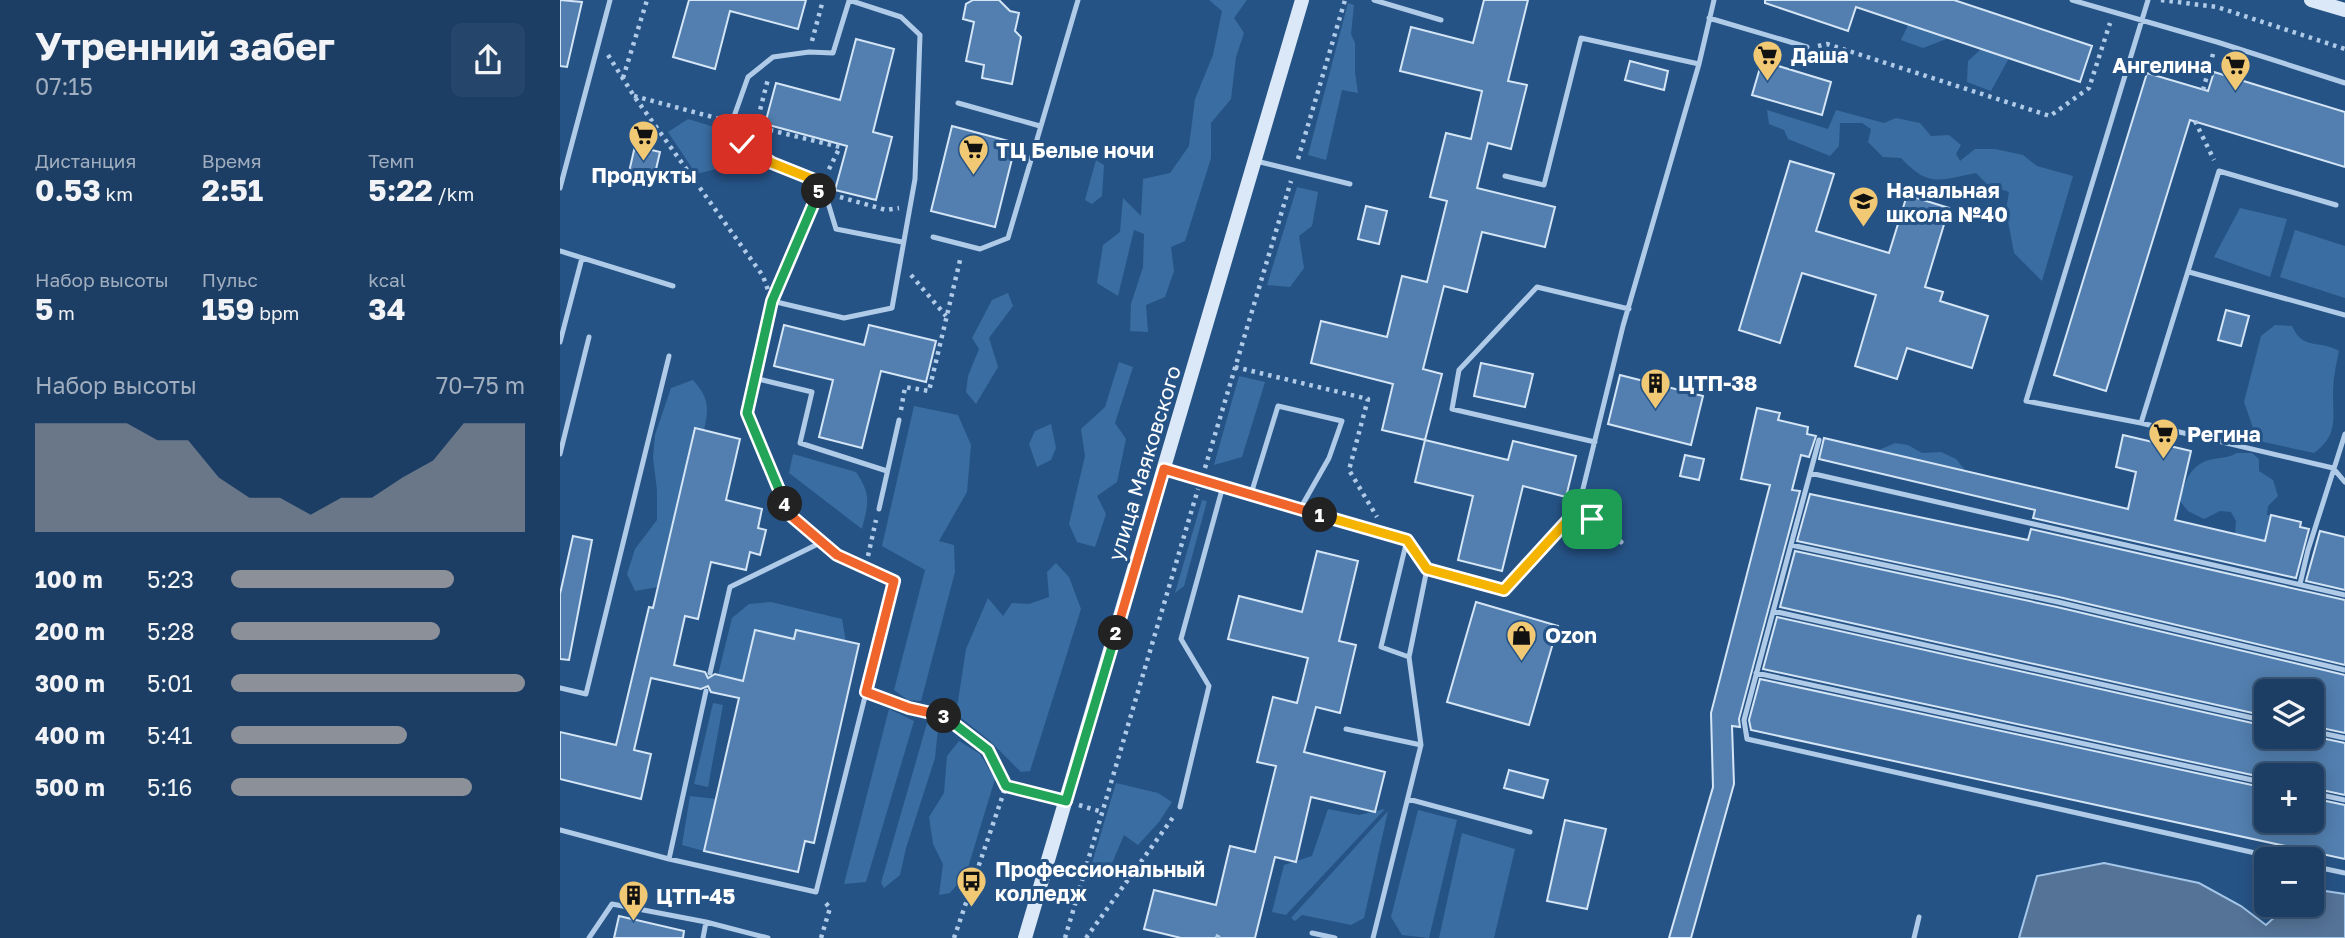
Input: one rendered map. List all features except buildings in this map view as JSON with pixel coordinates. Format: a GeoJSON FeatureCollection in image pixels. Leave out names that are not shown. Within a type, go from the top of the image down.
{"type":"FeatureCollection","features":[{"type":"Feature","properties":{"kind":"main road","name":"улица Маяковского"},"geometry":{"type":"LineString","coordinates":[[1025,938],[1301,0]]}},
{"type":"Feature","properties":{"kind":"main road"},"geometry":{"type":"LineString","coordinates":[[2311,0],[2345,10]]}},
{"type":"Feature","properties":{"kind":"lane"},"geometry":{"type":"LineString","coordinates":[[560,188],[610,0]]}},
{"type":"Feature","properties":{"kind":"lane"},"geometry":{"type":"LineString","coordinates":[[933,237],[980,249],[1008,238],[1078,0]]}},
{"type":"Feature","properties":{"kind":"lane"},"geometry":{"type":"LineString","coordinates":[[1374,0],[1441,20]]}},
{"type":"Feature","properties":{"kind":"lane"},"geometry":{"type":"LineString","coordinates":[[1164,469],[1407,540],[1427,569],[1504,590],[1578,509],[1629,309],[1699,64],[1714,0]]}},
{"type":"Feature","properties":{"kind":"lane"},"geometry":{"type":"LineString","coordinates":[[2072,0],[2345,83]]}},
{"type":"Feature","properties":{"kind":"lane"},"geometry":{"type":"LineString","coordinates":[[2148,0],[2026,401],[2141,423],[2333,468],[2345,482]]}},
{"type":"Feature","properties":{"kind":"lane"},"geometry":{"type":"LineString","coordinates":[[560,830],[669,859],[816,892],[894,581],[837,555],[789,514],[747,413],[772,301],[844,318],[892,307],[915,179],[920,35],[901,17],[849,1],[833,52],[773,57],[748,77],[732,122],[742,144],[772,163],[822,183],[836,229],[902,242]]}},
{"type":"Feature","properties":{"kind":"lane"},"geometry":{"type":"LineString","coordinates":[[1709,18],[1807,47]]}},
{"type":"Feature","properties":{"kind":"lane"},"geometry":{"type":"LineString","coordinates":[[1505,176],[1544,185],[1581,38],[1699,64]]}},
{"type":"Feature","properties":{"kind":"lane"},"geometry":{"type":"LineString","coordinates":[[958,103],[1041,126]]}},
{"type":"Feature","properties":{"kind":"lane"},"geometry":{"type":"LineString","coordinates":[[1255,161],[1350,184]]}},
{"type":"Feature","properties":{"kind":"lane"},"geometry":{"type":"LineString","coordinates":[[2141,423],[2219,171],[2336,205]]}},
{"type":"Feature","properties":{"kind":"lane"},"geometry":{"type":"LineString","coordinates":[[560,251],[673,286]]}},
{"type":"Feature","properties":{"kind":"lane"},"geometry":{"type":"LineString","coordinates":[[560,342],[582,258]]}},
{"type":"Feature","properties":{"kind":"lane"},"geometry":{"type":"LineString","coordinates":[[2189,272],[2345,315]]}},
{"type":"Feature","properties":{"kind":"lane"},"geometry":{"type":"LineString","coordinates":[[1595,442],[1452,409],[1459,370],[1537,287],[1629,309]]}},
{"type":"Feature","properties":{"kind":"lane"},"geometry":{"type":"LineString","coordinates":[[560,454],[589,337]]}},
{"type":"Feature","properties":{"kind":"lane"},"geometry":{"type":"LineString","coordinates":[[560,688],[586,694],[669,356]]}},
{"type":"Feature","properties":{"kind":"lane"},"geometry":{"type":"LineString","coordinates":[[754,378],[813,392],[800,443],[887,471]]}},
{"type":"Feature","properties":{"kind":"lane"},"geometry":{"type":"LineString","coordinates":[[1251,494],[1278,406],[1342,421],[1329,458],[1300,509]]}},
{"type":"Feature","properties":{"kind":"lane"},"geometry":{"type":"LineString","coordinates":[[878,509],[899,420]]}},
{"type":"Feature","properties":{"kind":"lane"},"geometry":{"type":"LineString","coordinates":[[2300,584],[2345,434]]}},
{"type":"Feature","properties":{"kind":"lane"},"geometry":{"type":"LineString","coordinates":[[1819,440],[1744,720],[1747,740],[2254,853]]}},
{"type":"Feature","properties":{"kind":"lane"},"geometry":{"type":"LineString","coordinates":[[1810,473],[2345,595]]}},
{"type":"Feature","properties":{"kind":"lane"},"geometry":{"type":"LineString","coordinates":[[1180,807],[1209,686],[1181,639],[1223,486]]}},
{"type":"Feature","properties":{"kind":"lane"},"geometry":{"type":"LineString","coordinates":[[1578,509],[1621,542]]}},
{"type":"Feature","properties":{"kind":"lane"},"geometry":{"type":"LineString","coordinates":[[1407,540],[1381,648],[1409,657]]}},
{"type":"Feature","properties":{"kind":"lane"},"geometry":{"type":"LineString","coordinates":[[710,673],[730,587],[822,542]]}},
{"type":"Feature","properties":{"kind":"lane"},"geometry":{"type":"LineString","coordinates":[[1791,545],[2058,602],[2345,670]]}},
{"type":"Feature","properties":{"kind":"lane"},"geometry":{"type":"LineString","coordinates":[[1373,938],[1421,746],[1409,657],[1427,569]]}},
{"type":"Feature","properties":{"kind":"lane"},"geometry":{"type":"LineString","coordinates":[[1773,611],[2254,717]]}},
{"type":"Feature","properties":{"kind":"lane"},"geometry":{"type":"LineString","coordinates":[[1756,673],[2254,780]]}},
{"type":"Feature","properties":{"kind":"lane"},"geometry":{"type":"LineString","coordinates":[[669,859],[706,691]]}},
{"type":"Feature","properties":{"kind":"lane"},"geometry":{"type":"LineString","coordinates":[[1346,729],[1421,746]]}},
{"type":"Feature","properties":{"kind":"lane"},"geometry":{"type":"LineString","coordinates":[[2324,734],[2345,738]]}},
{"type":"Feature","properties":{"kind":"lane"},"geometry":{"type":"LineString","coordinates":[[2324,796],[2345,800]]}},
{"type":"Feature","properties":{"kind":"lane"},"geometry":{"type":"LineString","coordinates":[[1408,799],[1530,832]]}},
{"type":"Feature","properties":{"kind":"lane"},"geometry":{"type":"LineString","coordinates":[[2324,869],[2345,873]]}},
{"type":"Feature","properties":{"kind":"lane"},"geometry":{"type":"LineString","coordinates":[[589,938],[612,904],[706,922],[768,938]]}},
{"type":"Feature","properties":{"kind":"lane"},"geometry":{"type":"LineString","coordinates":[[1914,938],[1919,917]]}},
{"type":"Feature","properties":{"kind":"lane"},"geometry":{"type":"LineString","coordinates":[[703,938],[706,922]]}},
{"type":"Feature","properties":{"kind":"lane"},"geometry":{"type":"LineString","coordinates":[[1312,933],[1335,938]]}},
{"type":"Feature","properties":{"kind":"path"},"geometry":{"type":"LineString","coordinates":[[623,79],[647,0]]}},
{"type":"Feature","properties":{"kind":"path"},"geometry":{"type":"LineString","coordinates":[[809,52],[823,0]]}},
{"type":"Feature","properties":{"kind":"path"},"geometry":{"type":"LineString","coordinates":[[2161,0],[2217,7],[2345,49]]}},
{"type":"Feature","properties":{"kind":"path"},"geometry":{"type":"LineString","coordinates":[[1807,47],[1827,44],[2050,116],[2089,88],[2113,13]]}},
{"type":"Feature","properties":{"kind":"path"},"geometry":{"type":"LineString","coordinates":[[599,40],[623,79],[763,276],[772,301]]}},
{"type":"Feature","properties":{"kind":"path"},"geometry":{"type":"LineString","coordinates":[[2203,90],[2217,42]]}},
{"type":"Feature","properties":{"kind":"path"},"geometry":{"type":"LineString","coordinates":[[756,126],[773,57]]}},
{"type":"Feature","properties":{"kind":"path"},"geometry":{"type":"LineString","coordinates":[[2195,121],[2219,171]]}},
{"type":"Feature","properties":{"kind":"path"},"geometry":{"type":"LineString","coordinates":[[772,301],[840,147]]}},
{"type":"Feature","properties":{"kind":"path"},"geometry":{"type":"LineString","coordinates":[[826,193],[886,209],[910,206]]}},
{"type":"Feature","properties":{"kind":"path"},"geometry":{"type":"LineString","coordinates":[[899,420],[905,387],[929,391],[964,245]]}},
{"type":"Feature","properties":{"kind":"path"},"geometry":{"type":"LineString","coordinates":[[899,261],[946,317]]}},
{"type":"Feature","properties":{"kind":"path"},"geometry":{"type":"LineString","coordinates":[[865,567],[878,509]]}},
{"type":"Feature","properties":{"kind":"path"},"geometry":{"type":"LineString","coordinates":[[866,692],[909,708],[945,716],[988,750],[1006,786],[954,938]]}},
{"type":"Feature","properties":{"kind":"path"},"geometry":{"type":"LineString","coordinates":[[1006,786],[1102,812]]}},
{"type":"Feature","properties":{"kind":"path"},"geometry":{"type":"LineString","coordinates":[[1086,938],[1180,807]]}},
{"type":"Feature","properties":{"kind":"path"},"geometry":{"type":"LineString","coordinates":[[821,938],[830,908]]}},
{"type":"Feature","properties":{"kind":"shaded area"},"geometry":{"type":"Polygon","coordinates":[[[1209,0],[1247,0],[1234,18],[1244,33],[1236,57],[1231,99],[1211,123],[1211,158],[1185,241],[1171,247],[1174,271],[1165,297],[1146,305],[1148,332],[1130,331],[1131,304],[1143,267],[1144,234],[1134,230],[1118,296],[1097,283],[1103,245],[1120,232],[1123,198],[1141,216],[1143,179],[1170,173],[1189,146],[1195,99],[1213,55],[1222,11],[1209,0]]]}},
{"type":"Feature","properties":{"kind":"shaded area"},"geometry":{"type":"Polygon","coordinates":[[[1348,3],[1354,5],[1351,34],[1355,43],[1358,93],[1342,90],[1326,160],[1308,155],[1348,3]]]}},
{"type":"Feature","properties":{"kind":"shaded area"},"geometry":{"type":"Polygon","coordinates":[[[1908,25],[1949,38],[1923,48],[1901,40],[1908,25]]]}},
{"type":"Feature","properties":{"kind":"shaded area"},"geometry":{"type":"Polygon","coordinates":[[[1981,49],[2009,58],[1991,91],[1967,82],[1968,61],[1981,49]]]}},
{"type":"Feature","properties":{"kind":"shaded area"},"geometry":{"type":"Polygon","coordinates":[[[1767,110],[1828,129],[1836,110],[1884,123],[1896,118],[1920,123],[1931,136],[1949,135],[1961,145],[1956,154],[1960,161],[1975,149],[1995,149],[2023,155],[2037,166],[2073,176],[2042,281],[2014,253],[2006,210],[2009,192],[1987,184],[1976,173],[1953,178],[1927,178],[1901,158],[1883,157],[1868,142],[1871,129],[1862,123],[1840,123],[1839,146],[1830,156],[1788,139],[1784,130],[1769,124],[1767,110]]]}},
{"type":"Feature","properties":{"kind":"shaded area"},"geometry":{"type":"Polygon","coordinates":[[[688,119],[714,127],[723,150],[720,168],[696,174],[668,132],[688,119]]]}},
{"type":"Feature","properties":{"kind":"shaded area"},"geometry":{"type":"Polygon","coordinates":[[[1096,160],[1104,165],[1102,196],[1092,204],[1085,200],[1096,160]]]}},
{"type":"Feature","properties":{"kind":"shaded area"},"geometry":{"type":"Polygon","coordinates":[[[1297,187],[1318,192],[1312,226],[1299,236],[1304,268],[1290,287],[1267,285],[1297,187]]]}},
{"type":"Feature","properties":{"kind":"shaded area"},"geometry":{"type":"Polygon","coordinates":[[[2240,208],[2287,219],[2270,277],[2214,257],[2240,208]]]}},
{"type":"Feature","properties":{"kind":"shaded area"},"geometry":{"type":"Polygon","coordinates":[[[2295,230],[2345,246],[2345,298],[2280,277],[2295,230]]]}},
{"type":"Feature","properties":{"kind":"shaded area"},"geometry":{"type":"Polygon","coordinates":[[[1008,293],[1013,306],[989,338],[998,367],[976,404],[966,392],[968,376],[979,349],[972,338],[992,300],[1008,293]]]}},
{"type":"Feature","properties":{"kind":"shaded area"},"geometry":{"type":"Polygon","coordinates":[[[2275,325],[2292,326],[2296,334],[2306,342],[2339,351],[2331,433],[2314,453],[2254,440],[2244,402],[2261,336],[2275,325]]]}},
{"type":"Feature","properties":{"kind":"shaded area"},"geometry":{"type":"Polygon","coordinates":[[[1119,362],[1133,367],[1115,423],[1126,439],[1117,482],[1097,496],[1106,514],[1095,547],[1077,542],[1069,524],[1085,456],[1081,429],[1105,407],[1119,362]]]}},
{"type":"Feature","properties":{"kind":"shaded area"},"geometry":{"type":"Polygon","coordinates":[[[1239,376],[1265,382],[1242,457],[1214,465],[1239,376]]]}},
{"type":"Feature","properties":{"kind":"shaded area"},"geometry":{"type":"Polygon","coordinates":[[[693,380],[706,403],[704,430],[695,429],[658,587],[635,591],[627,574],[635,549],[657,520],[653,458],[655,435],[671,388],[693,380]]]}},
{"type":"Feature","properties":{"kind":"shaded area"},"geometry":{"type":"Polygon","coordinates":[[[914,406],[958,415],[971,445],[967,492],[939,541],[954,545],[955,572],[921,701],[908,700],[894,690],[925,570],[882,546],[914,406]]]}},
{"type":"Feature","properties":{"kind":"shaded area"},"geometry":{"type":"Polygon","coordinates":[[[1051,424],[1056,448],[1051,460],[1037,467],[1029,444],[1035,431],[1051,424]]]}},
{"type":"Feature","properties":{"kind":"shaded area"},"geometry":{"type":"Polygon","coordinates":[[[1895,443],[1908,445],[1922,453],[1941,452],[1956,459],[1966,471],[1879,450],[1895,443]]]}},
{"type":"Feature","properties":{"kind":"shaded area"},"geometry":{"type":"Polygon","coordinates":[[[2237,453],[2252,453],[2259,459],[2259,471],[2273,480],[2278,496],[2268,506],[2267,515],[2271,515],[2265,541],[2235,534],[2236,521],[2231,512],[2220,511],[2204,519],[2188,511],[2180,501],[2184,486],[2195,468],[2206,461],[2237,453]]]}},
{"type":"Feature","properties":{"kind":"shaded area"},"geometry":{"type":"Polygon","coordinates":[[[793,454],[856,472],[867,494],[862,529],[789,473],[793,454]]]}},
{"type":"Feature","properties":{"kind":"shaded area"},"geometry":{"type":"Polygon","coordinates":[[[1202,500],[1207,501],[1184,586],[1175,593],[1202,500]]]}},
{"type":"Feature","properties":{"kind":"shaded area"},"geometry":{"type":"Polygon","coordinates":[[[1056,563],[1069,577],[1081,609],[1030,771],[1021,772],[989,740],[956,714],[966,649],[988,598],[1003,616],[1012,603],[1029,604],[1049,597],[1047,572],[1056,563]]]}},
{"type":"Feature","properties":{"kind":"shaded area"},"geometry":{"type":"Polygon","coordinates":[[[771,602],[842,619],[846,642],[796,631],[794,639],[743,681],[718,675],[732,618],[749,604],[771,602]]]}},
{"type":"Feature","properties":{"kind":"shaded area"},"geometry":{"type":"Polygon","coordinates":[[[713,703],[723,705],[708,787],[694,784],[713,703]]]}},
{"type":"Feature","properties":{"kind":"shaded area"},"geometry":{"type":"Polygon","coordinates":[[[889,709],[914,721],[866,882],[844,884],[889,709]]]}},
{"type":"Feature","properties":{"kind":"shaded area"},"geometry":{"type":"Polygon","coordinates":[[[927,723],[938,728],[935,758],[900,875],[884,888],[881,883],[927,723]]]}},
{"type":"Feature","properties":{"kind":"shaded area"},"geometry":{"type":"Polygon","coordinates":[[[959,741],[980,754],[995,779],[966,874],[950,893],[939,895],[943,864],[933,844],[929,817],[944,793],[947,756],[959,741]]]}},
{"type":"Feature","properties":{"kind":"shaded area"},"geometry":{"type":"Polygon","coordinates":[[[1116,783],[1158,793],[1172,802],[1159,822],[1138,845],[1124,835],[1110,868],[1095,876],[1089,873],[1116,783]]]}},
{"type":"Feature","properties":{"kind":"shaded area"},"geometry":{"type":"Polygon","coordinates":[[[690,796],[716,799],[704,851],[682,845],[690,796]]]}},
{"type":"Feature","properties":{"kind":"shaded area"},"geometry":{"type":"Polygon","coordinates":[[[1328,809],[1359,815],[1385,809],[1286,915],[1272,912],[1284,865],[1312,856],[1328,809]]]}},
{"type":"Feature","properties":{"kind":"shaded area"},"geometry":{"type":"Polygon","coordinates":[[[1418,810],[1457,820],[1429,938],[1402,935],[1391,917],[1418,810]]]}},
{"type":"Feature","properties":{"kind":"shaded area"},"geometry":{"type":"Polygon","coordinates":[[[1388,811],[1364,918],[1351,925],[1302,915],[1295,921],[1291,918],[1388,811]]]}},
{"type":"Feature","properties":{"kind":"shaded area"},"geometry":{"type":"Polygon","coordinates":[[[1462,833],[1515,849],[1494,938],[1439,938],[1462,833]]]}},
{"type":"Feature","properties":{"kind":"shaded area"},"geometry":{"type":"Polygon","coordinates":[[[2104,863],[2199,883],[2241,906],[2266,925],[2275,917],[2324,917],[2324,891],[2345,894],[2345,938],[2019,938],[2037,876],[2104,863]]]}},
{"type":"Feature","properties":{"kind":"place","name":"Даша"},"geometry":{"type":"Point","coordinates":[1768,82]}},
{"type":"Feature","properties":{"kind":"place","name":"Ангелина"},"geometry":{"type":"Point","coordinates":[2235,92]}},
{"type":"Feature","properties":{"kind":"place","name":"Продукты"},"geometry":{"type":"Point","coordinates":[644,162]}},
{"type":"Feature","properties":{"kind":"place","name":"ТЦ Белые ночи"},"geometry":{"type":"Point","coordinates":[973,177]}},
{"type":"Feature","properties":{"kind":"place","name":"Начальная школа №40"},"geometry":{"type":"Point","coordinates":[1863,229]}},
{"type":"Feature","properties":{"kind":"place","name":"ЦТП-38"},"geometry":{"type":"Point","coordinates":[1655,410]}},
{"type":"Feature","properties":{"kind":"place","name":"Регина"},"geometry":{"type":"Point","coordinates":[2164,461]}},
{"type":"Feature","properties":{"kind":"place","name":"Ozon"},"geometry":{"type":"Point","coordinates":[1522,662]}},
{"type":"Feature","properties":{"kind":"place","name":"Профессиональный колледж"},"geometry":{"type":"Point","coordinates":[972,908]}},
{"type":"Feature","properties":{"kind":"place","name":"ЦТП-45"},"geometry":{"type":"Point","coordinates":[633,923]}},
{"type":"Feature","properties":{"kind":"route"},"geometry":{"type":"LineString","coordinates":[[742,144],[772,163],[822,183],[772,301],[747,413],[765,459],[789,514],[837,555],[894,581],[866,692],[909,708],[945,716],[988,750],[1006,786],[1066,801],[1164,469],[1407,540],[1427,569],[1504,590],[1578,509],[1592,519]]}}]}
